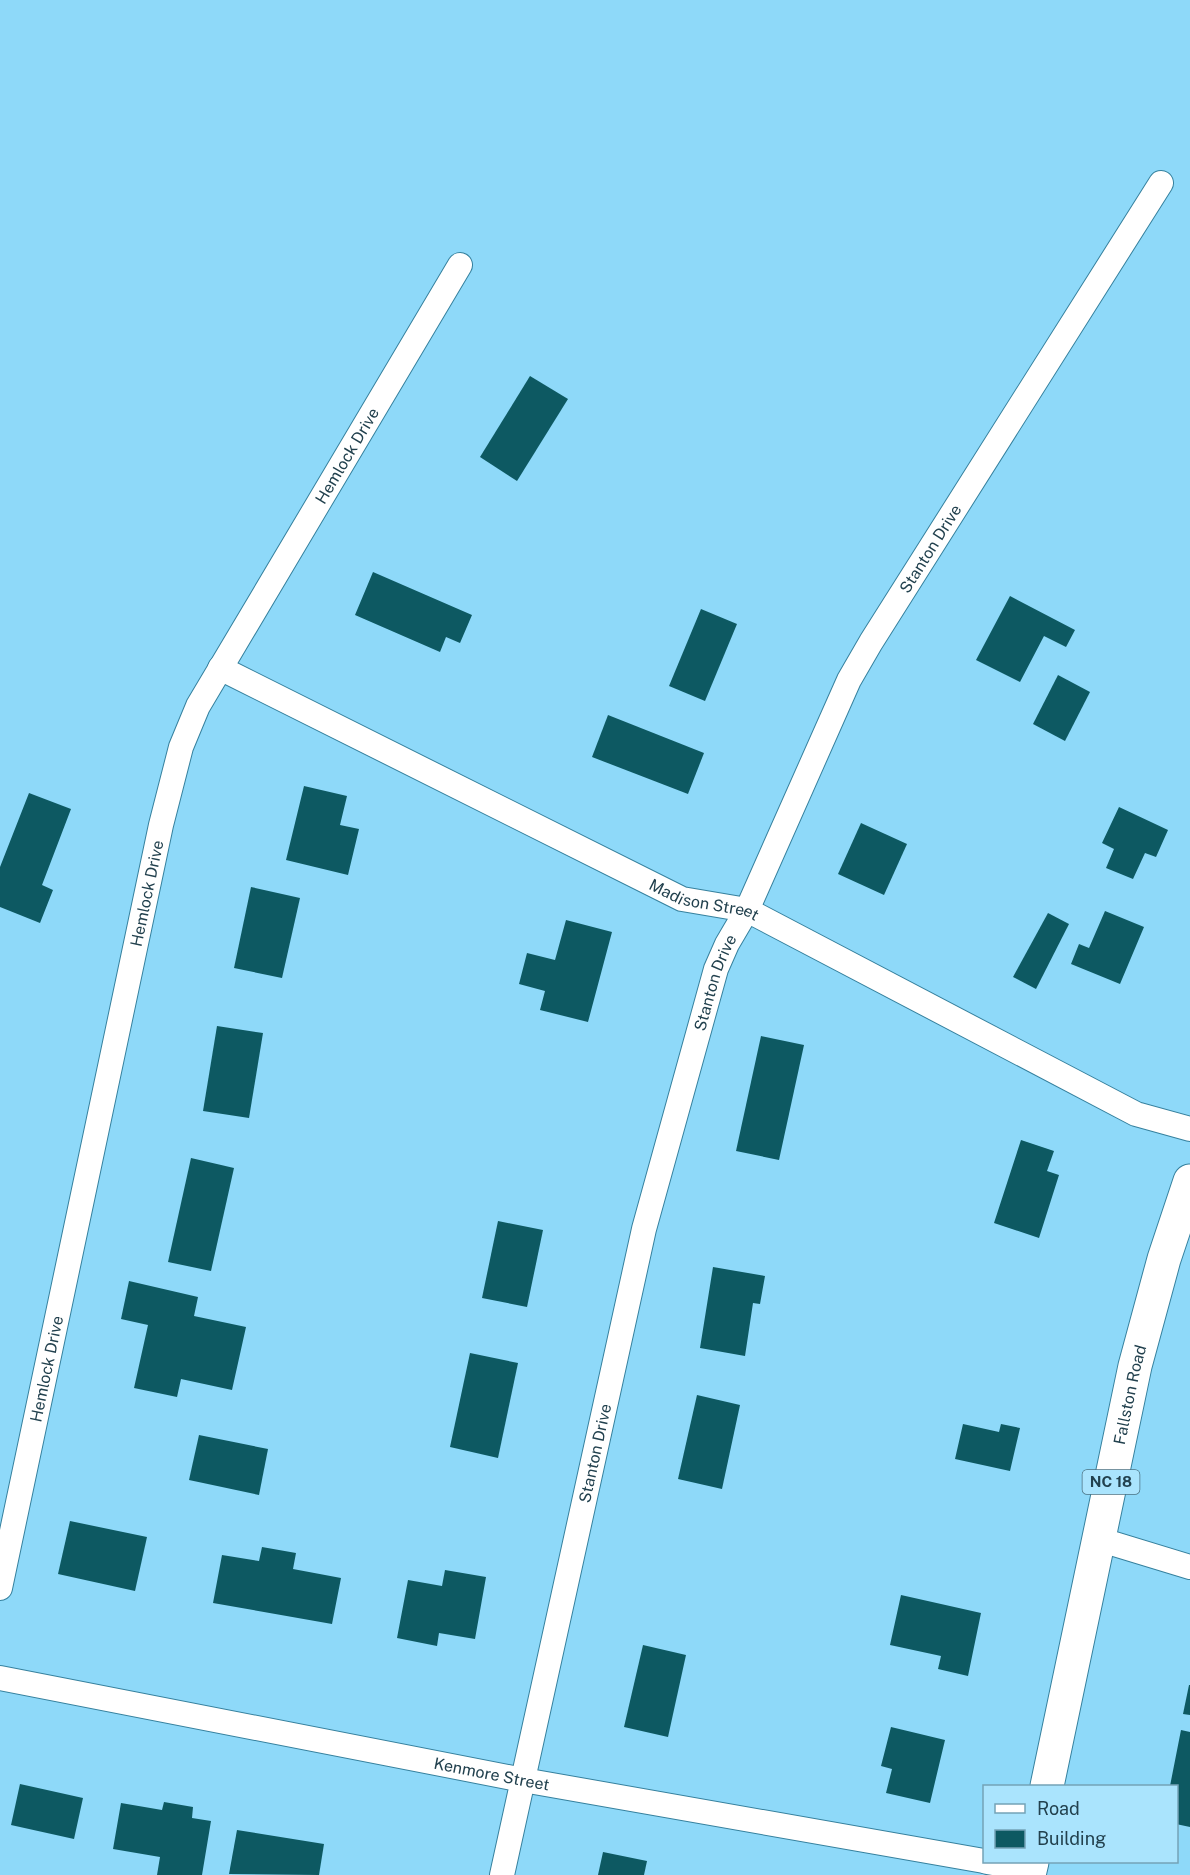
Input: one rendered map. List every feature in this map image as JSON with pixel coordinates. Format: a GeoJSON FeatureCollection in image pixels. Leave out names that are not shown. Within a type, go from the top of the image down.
{"type":"FeatureCollection","features":[{"type":"Feature","properties":{"kind":"main road","name":"Fallston Road"},"geometry":{"type":"LineString","coordinates":[[1047,1785],[1135,1366],[1164,1259],[1190,1181]]}},
{"type":"Feature","properties":{"kind":"street","name":"Stanton Drive"},"geometry":{"type":"LineString","coordinates":[[502,1875],[644,1229],[711,985],[727,944],[747,910],[849,680],[1161,183]]}},
{"type":"Feature","properties":{"kind":"street","name":"Hemlock Drive"},"geometry":{"type":"LineString","coordinates":[[0,1588],[164,812],[181,747],[198,706],[460,265]]}},
{"type":"Feature","properties":{"kind":"street","name":"Madison Street"},"geometry":{"type":"LineString","coordinates":[[220,668],[682,899],[747,910],[1136,1114],[1190,1129]]}},
{"type":"Feature","properties":{"kind":"street"},"geometry":{"type":"LineString","coordinates":[[1098,1539],[1190,1567]]}},
{"type":"Feature","properties":{"kind":"street","name":"Kenmore Street"},"geometry":{"type":"LineString","coordinates":[[0,1678],[523,1780],[983,1860]]}},
{"type":"Feature","properties":{"kind":"street","name":"Kenmore Street"},"geometry":{"type":"LineString","coordinates":[[999,1863],[1030,1868]]}},
{"type":"Feature","properties":{"kind":"building"},"geometry":{"type":"Polygon","coordinates":[[[530,376],[568,399],[517,481],[480,457],[530,376]]]}},
{"type":"Feature","properties":{"kind":"building"},"geometry":{"type":"Polygon","coordinates":[[[373,572],[472,615],[460,643],[446,637],[440,652],[355,615],[373,572]]]}},
{"type":"Feature","properties":{"kind":"building"},"geometry":{"type":"Polygon","coordinates":[[[1010,596],[1075,630],[1066,647],[1044,636],[1020,682],[976,660],[1010,596]]]}},
{"type":"Feature","properties":{"kind":"building"},"geometry":{"type":"Polygon","coordinates":[[[701,609],[737,624],[705,701],[669,686],[701,609]]]}},
{"type":"Feature","properties":{"kind":"building"},"geometry":{"type":"Polygon","coordinates":[[[1058,675],[1090,692],[1065,741],[1033,724],[1058,675]]]}},
{"type":"Feature","properties":{"kind":"building"},"geometry":{"type":"Polygon","coordinates":[[[608,715],[704,753],[688,794],[592,757],[608,715]]]}},
{"type":"Feature","properties":{"kind":"building"},"geometry":{"type":"Polygon","coordinates":[[[304,786],[347,796],[340,825],[359,829],[348,875],[286,860],[304,786]]]}},
{"type":"Feature","properties":{"kind":"building"},"geometry":{"type":"Polygon","coordinates":[[[29,793],[71,809],[42,885],[53,890],[40,923],[0,907],[0,867],[29,793]]]}},
{"type":"Feature","properties":{"kind":"building"},"geometry":{"type":"Polygon","coordinates":[[[1119,807],[1168,830],[1156,857],[1145,853],[1133,879],[1106,868],[1114,849],[1102,843],[1119,807]]]}},
{"type":"Feature","properties":{"kind":"building"},"geometry":{"type":"Polygon","coordinates":[[[861,823],[907,844],[884,895],[838,874],[861,823]]]}},
{"type":"Feature","properties":{"kind":"building"},"geometry":{"type":"Polygon","coordinates":[[[251,887],[300,898],[282,978],[234,968],[251,887]]]}},
{"type":"Feature","properties":{"kind":"building"},"geometry":{"type":"Polygon","coordinates":[[[1105,911],[1144,927],[1120,984],[1071,964],[1079,944],[1089,948],[1105,911]]]}},
{"type":"Feature","properties":{"kind":"building"},"geometry":{"type":"Polygon","coordinates":[[[1048,913],[1069,924],[1036,989],[1013,977],[1048,913]]]}},
{"type":"Feature","properties":{"kind":"building"},"geometry":{"type":"Polygon","coordinates":[[[566,920],[612,932],[588,1022],[540,1010],[545,991],[519,984],[527,953],[555,960],[566,920]]]}},
{"type":"Feature","properties":{"kind":"building"},"geometry":{"type":"Polygon","coordinates":[[[217,1026],[263,1033],[249,1118],[203,1111],[217,1026]]]}},
{"type":"Feature","properties":{"kind":"building"},"geometry":{"type":"Polygon","coordinates":[[[761,1036],[804,1045],[779,1160],[736,1151],[761,1036]]]}},
{"type":"Feature","properties":{"kind":"building"},"geometry":{"type":"Polygon","coordinates":[[[1021,1140],[1054,1151],[1047,1171],[1059,1175],[1039,1238],[994,1223],[1021,1140]]]}},
{"type":"Feature","properties":{"kind":"building"},"geometry":{"type":"Polygon","coordinates":[[[191,1158],[234,1168],[211,1271],[168,1262],[191,1158]]]}},
{"type":"Feature","properties":{"kind":"building"},"geometry":{"type":"Polygon","coordinates":[[[498,1221],[543,1230],[527,1307],[482,1298],[498,1221]]]}},
{"type":"Feature","properties":{"kind":"building"},"geometry":{"type":"Polygon","coordinates":[[[713,1267],[765,1276],[760,1304],[753,1303],[745,1356],[700,1348],[713,1267]]]}},
{"type":"Feature","properties":{"kind":"building"},"geometry":{"type":"Polygon","coordinates":[[[129,1281],[198,1297],[194,1316],[246,1327],[232,1390],[181,1379],[177,1397],[134,1388],[148,1325],[121,1319],[129,1281]]]}},
{"type":"Feature","properties":{"kind":"building"},"geometry":{"type":"Polygon","coordinates":[[[470,1353],[518,1363],[498,1458],[450,1447],[470,1353]]]}},
{"type":"Feature","properties":{"kind":"building"},"geometry":{"type":"Polygon","coordinates":[[[697,1395],[740,1405],[722,1489],[678,1479],[697,1395]]]}},
{"type":"Feature","properties":{"kind":"building"},"geometry":{"type":"Polygon","coordinates":[[[963,1424],[999,1432],[1001,1424],[1020,1428],[1010,1471],[955,1459],[963,1424]]]}},
{"type":"Feature","properties":{"kind":"building"},"geometry":{"type":"Polygon","coordinates":[[[199,1435],[268,1449],[259,1495],[189,1480],[199,1435]]]}},
{"type":"Feature","properties":{"kind":"building"},"geometry":{"type":"Polygon","coordinates":[[[70,1521],[147,1537],[135,1591],[58,1574],[70,1521]]]}},
{"type":"Feature","properties":{"kind":"building"},"geometry":{"type":"Polygon","coordinates":[[[262,1547],[296,1553],[293,1569],[341,1578],[332,1624],[213,1603],[222,1555],[259,1561],[262,1547]]]}},
{"type":"Feature","properties":{"kind":"building"},"geometry":{"type":"Polygon","coordinates":[[[445,1570],[486,1577],[475,1639],[439,1633],[437,1646],[397,1638],[408,1580],[442,1586],[445,1570]]]}},
{"type":"Feature","properties":{"kind":"building"},"geometry":{"type":"Polygon","coordinates":[[[901,1595],[981,1613],[968,1676],[938,1669],[941,1656],[890,1645],[901,1595]]]}},
{"type":"Feature","properties":{"kind":"building"},"geometry":{"type":"Polygon","coordinates":[[[643,1645],[686,1655],[668,1737],[624,1727],[643,1645]]]}},
{"type":"Feature","properties":{"kind":"building"},"geometry":{"type":"Polygon","coordinates":[[[1190,1685],[1190,1715],[1183,1714],[1190,1685]]]}},
{"type":"Feature","properties":{"kind":"building"},"geometry":{"type":"Polygon","coordinates":[[[891,1727],[945,1740],[930,1803],[886,1793],[892,1769],[881,1766],[891,1727]]]}},
{"type":"Feature","properties":{"kind":"building"},"geometry":{"type":"Polygon","coordinates":[[[1181,1730],[1190,1732],[1190,1827],[1178,1824],[1178,1785],[1170,1785],[1181,1730]]]}},
{"type":"Feature","properties":{"kind":"building"},"geometry":{"type":"Polygon","coordinates":[[[20,1784],[83,1798],[74,1839],[11,1825],[20,1784]]]}},
{"type":"Feature","properties":{"kind":"building"},"geometry":{"type":"Polygon","coordinates":[[[164,1802],[193,1807],[192,1818],[211,1821],[202,1875],[157,1875],[160,1857],[113,1849],[121,1803],[162,1810],[164,1802]]]}},
{"type":"Feature","properties":{"kind":"building"},"geometry":{"type":"Polygon","coordinates":[[[237,1830],[324,1844],[319,1875],[229,1874],[237,1830]]]}},
{"type":"Feature","properties":{"kind":"building"},"geometry":{"type":"Polygon","coordinates":[[[603,1852],[647,1861],[644,1875],[598,1875],[603,1852]]]}}]}
